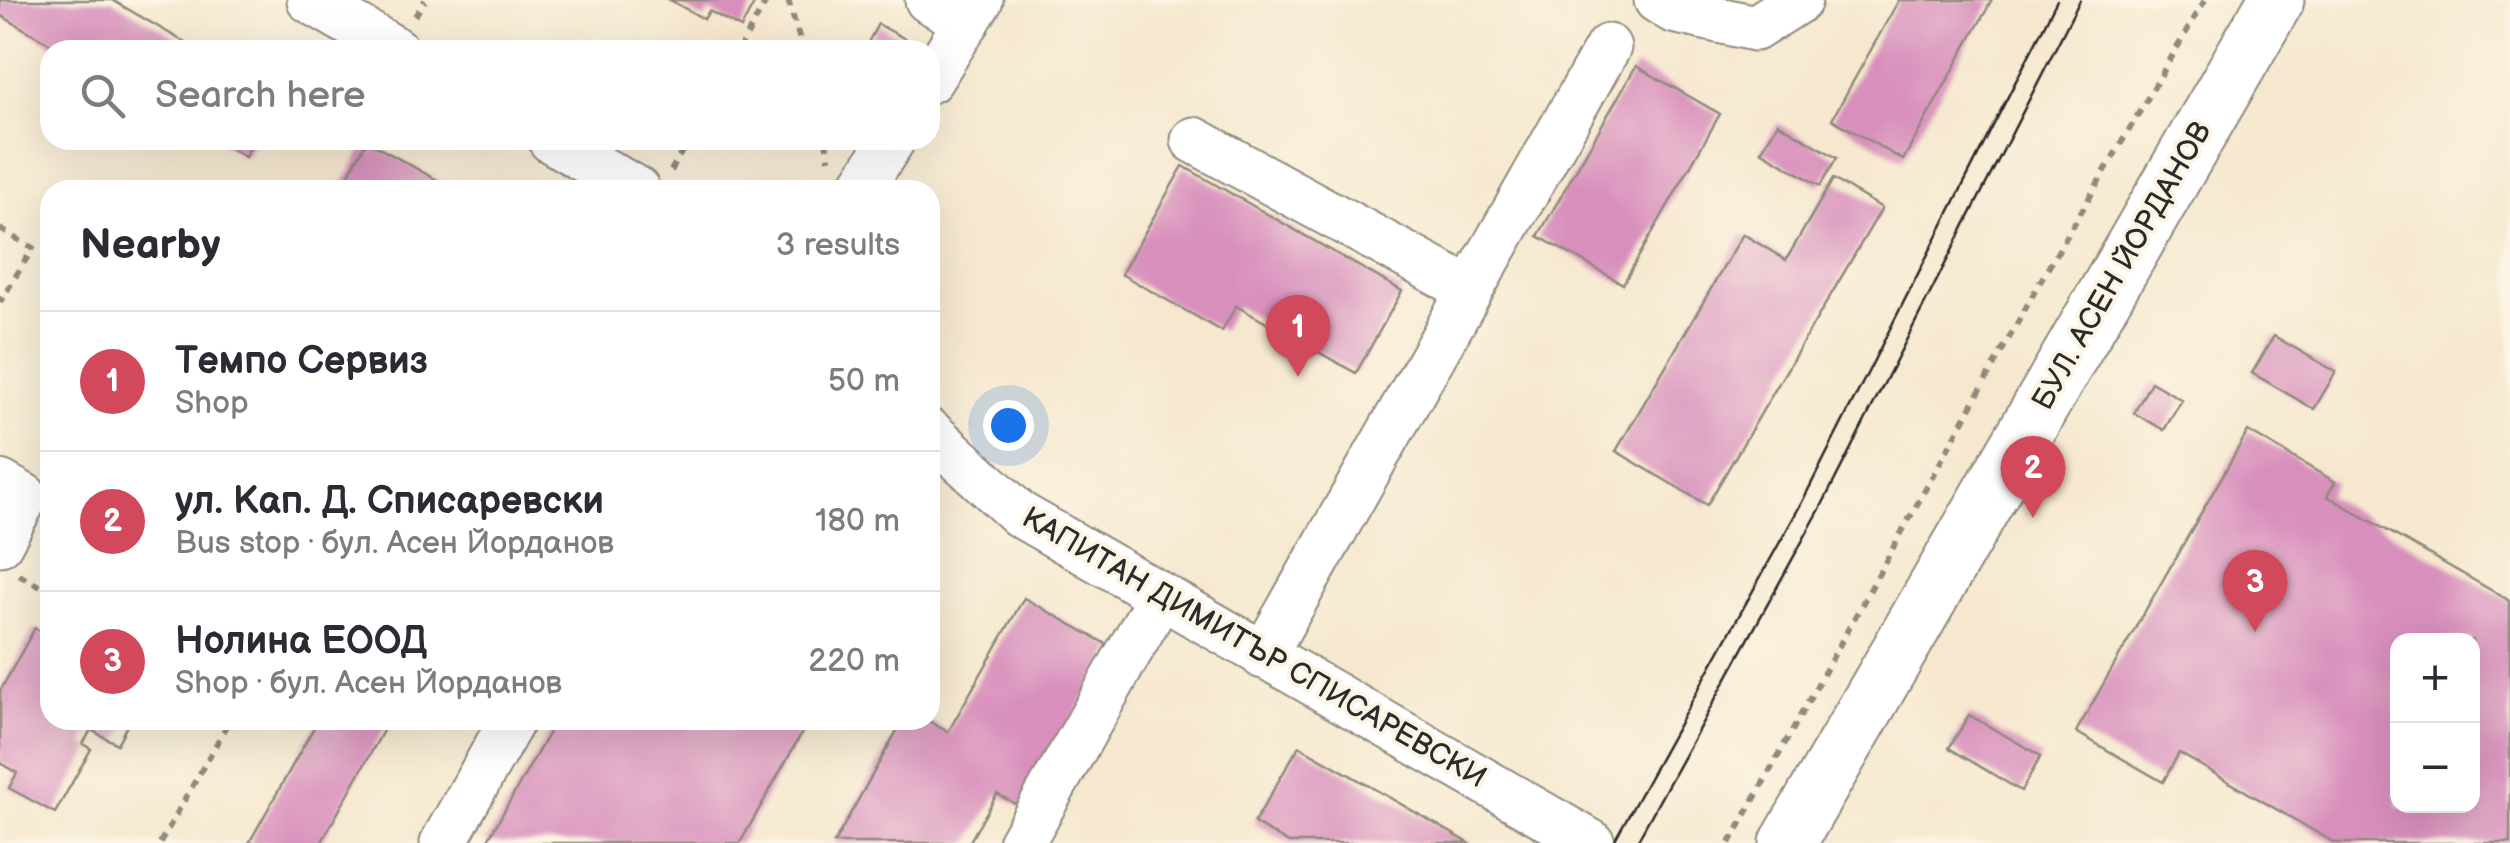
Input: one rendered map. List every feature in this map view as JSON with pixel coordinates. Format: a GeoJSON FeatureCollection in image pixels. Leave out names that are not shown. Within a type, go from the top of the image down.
{"type":"FeatureCollection","features":[{"type":"Feature","properties":{"kind":"main road","name":"БУЛ. АСЕН ЙОРДАНОВ"},"geometry":{"type":"LineString","coordinates":[[1788,843],[2276,0]]}},
{"type":"Feature","properties":{"kind":"street"},"geometry":{"type":"LineString","coordinates":[[310,0],[379,40]]}},
{"type":"Feature","properties":{"kind":"street"},"geometry":{"type":"LineString","coordinates":[[928,0],[973,11],[940,64]]}},
{"type":"Feature","properties":{"kind":"street"},"geometry":{"type":"LineString","coordinates":[[1657,0],[1672,10],[1755,28],[1799,0]]}},
{"type":"Feature","properties":{"kind":"street"},"geometry":{"type":"LineString","coordinates":[[1264,656],[1608,47]]}},
{"type":"Feature","properties":{"kind":"street"},"geometry":{"type":"LineString","coordinates":[[1194,140],[1470,290]]}},
{"type":"Feature","properties":{"kind":"street"},"geometry":{"type":"LineString","coordinates":[[575,150],[648,180]]}},
{"type":"Feature","properties":{"kind":"street"},"geometry":{"type":"LineString","coordinates":[[866,180],[886,150]]}},
{"type":"Feature","properties":{"kind":"street","name":"КАПИТАН ДИМИТЪР СПИСАРЕВСКИ"},"geometry":{"type":"LineString","coordinates":[[940,441],[1019,514],[1264,656],[1545,831],[1592,843]]}},
{"type":"Feature","properties":{"kind":"street"},"geometry":{"type":"LineString","coordinates":[[0,544],[12,490]]}},
{"type":"Feature","properties":{"kind":"street"},"geometry":{"type":"LineString","coordinates":[[1021,843],[1160,597]]}},
{"type":"Feature","properties":{"kind":"street"},"geometry":{"type":"LineString","coordinates":[[443,843],[506,730]]}},
{"type":"Feature","properties":{"kind":"path"},"geometry":{"type":"LineString","coordinates":[[745,40],[767,0]]}},
{"type":"Feature","properties":{"kind":"path"},"geometry":{"type":"LineString","coordinates":[[788,0],[800,40]]}},
{"type":"Feature","properties":{"kind":"path"},"geometry":{"type":"LineString","coordinates":[[1730,843],[2040,282],[2205,0]]}},
{"type":"Feature","properties":{"kind":"path"},"geometry":{"type":"LineString","coordinates":[[655,180],[680,150]]}},
{"type":"Feature","properties":{"kind":"path"},"geometry":{"type":"LineString","coordinates":[[0,229],[32,248],[0,302]]}},
{"type":"Feature","properties":{"kind":"path"},"geometry":{"type":"LineString","coordinates":[[160,843],[224,730]]}},
{"type":"Feature","properties":{"kind":"building"},"geometry":{"type":"Polygon","coordinates":[[[0,0],[112,0],[181,40],[44,40],[0,15],[0,0]]]}},
{"type":"Feature","properties":{"kind":"building"},"geometry":{"type":"Polygon","coordinates":[[[670,0],[756,0],[741,28],[709,11],[704,19],[670,0]]]}},
{"type":"Feature","properties":{"kind":"building"},"geometry":{"type":"Polygon","coordinates":[[[1899,0],[1992,0],[1903,160],[1832,119],[1899,0]]]}},
{"type":"Feature","properties":{"kind":"building"},"geometry":{"type":"Polygon","coordinates":[[[878,24],[907,40],[869,40],[878,24]]]}},
{"type":"Feature","properties":{"kind":"building"},"geometry":{"type":"Polygon","coordinates":[[[1636,66],[1720,114],[1623,284],[1538,236],[1636,66]]]}},
{"type":"Feature","properties":{"kind":"building"},"geometry":{"type":"Polygon","coordinates":[[[1778,123],[1837,158],[1820,186],[1761,151],[1778,123]]]}},
{"type":"Feature","properties":{"kind":"building"},"geometry":{"type":"Polygon","coordinates":[[[362,150],[383,150],[437,180],[346,180],[362,150]]]}},
{"type":"Feature","properties":{"kind":"building"},"geometry":{"type":"Polygon","coordinates":[[[1183,166],[1402,291],[1356,373],[1236,306],[1222,331],[1121,274],[1183,166]]]}},
{"type":"Feature","properties":{"kind":"building"},"geometry":{"type":"Polygon","coordinates":[[[1833,179],[1882,208],[1707,505],[1616,451],[1743,234],[1786,260],[1833,179]]]}},
{"type":"Feature","properties":{"kind":"building"},"geometry":{"type":"Polygon","coordinates":[[[2274,336],[2336,372],[2314,409],[2252,373],[2274,336]]]}},
{"type":"Feature","properties":{"kind":"building"},"geometry":{"type":"Polygon","coordinates":[[[2151,382],[2182,400],[2164,430],[2134,413],[2151,382]]]}},
{"type":"Feature","properties":{"kind":"building"},"geometry":{"type":"Polygon","coordinates":[[[2248,431],[2335,482],[2327,496],[2510,601],[2510,843],[2335,843],[2179,753],[2163,782],[2076,732],[2248,431]]]}},
{"type":"Feature","properties":{"kind":"building"},"geometry":{"type":"Polygon","coordinates":[[[1024,598],[1113,648],[1023,808],[997,794],[969,843],[834,843],[897,730],[940,727],[948,732],[1024,598]]]}},
{"type":"Feature","properties":{"kind":"building"},"geometry":{"type":"Polygon","coordinates":[[[35,628],[40,631],[40,730],[91,730],[83,744],[91,749],[55,813],[9,788],[17,773],[0,763],[0,691],[35,628]]]}},
{"type":"Feature","properties":{"kind":"building"},"geometry":{"type":"Polygon","coordinates":[[[1969,715],[2041,756],[2021,791],[1949,748],[1969,715]]]}},
{"type":"Feature","properties":{"kind":"building"},"geometry":{"type":"Polygon","coordinates":[[[91,730],[125,730],[117,744],[91,730]]]}},
{"type":"Feature","properties":{"kind":"building"},"geometry":{"type":"Polygon","coordinates":[[[312,730],[383,730],[321,843],[249,843],[312,730]]]}},
{"type":"Feature","properties":{"kind":"building"},"geometry":{"type":"Polygon","coordinates":[[[550,730],[803,730],[740,843],[486,843],[550,730]]]}},
{"type":"Feature","properties":{"kind":"building"},"geometry":{"type":"Polygon","coordinates":[[[1299,746],[1469,843],[1289,843],[1254,823],[1299,746]]]}},
{"type":"Feature","properties":{"kind":"tram line"},"geometry":{"type":"LineString","coordinates":[[1613,843],[1801,504],[2057,0]]}},
{"type":"Feature","properties":{"kind":"tram line"},"geometry":{"type":"LineString","coordinates":[[1636,843],[1820,509],[2080,0]]}},
{"type":"Feature","properties":{"kind":"place","name":"Темпо Сервиз"},"geometry":{"type":"Point","coordinates":[1298,377]}},
{"type":"Feature","properties":{"kind":"place","name":"ул. Кап. Д. Списаревски"},"geometry":{"type":"Point","coordinates":[2033,518]}},
{"type":"Feature","properties":{"kind":"place","name":"Нолина ЕООД"},"geometry":{"type":"Point","coordinates":[2255,632]}}]}
